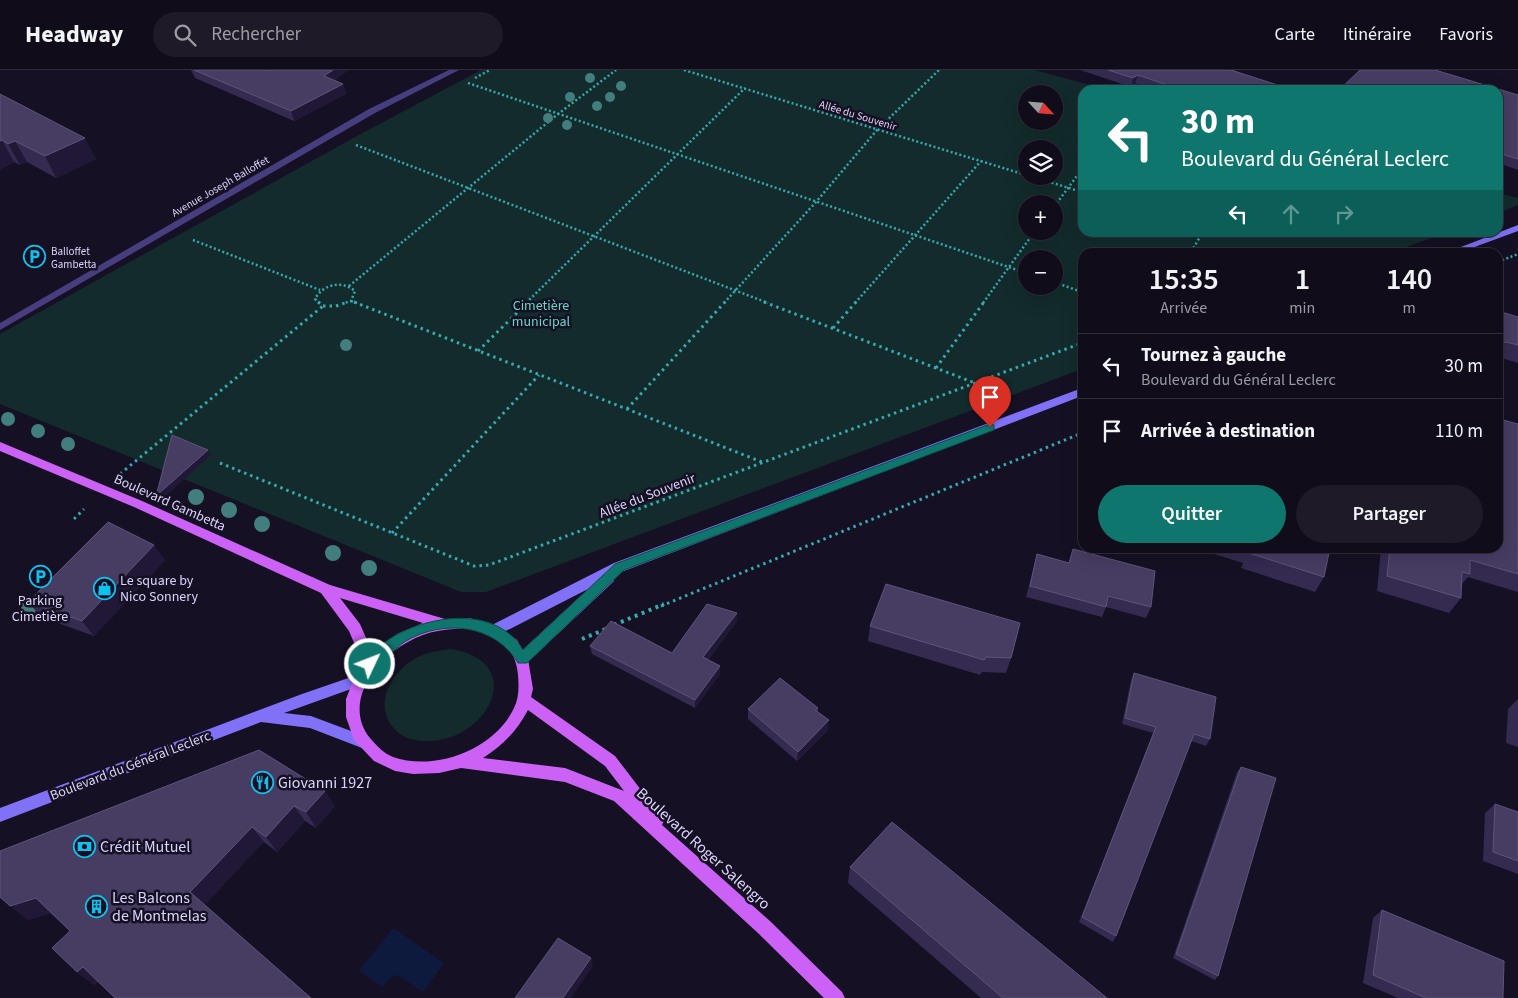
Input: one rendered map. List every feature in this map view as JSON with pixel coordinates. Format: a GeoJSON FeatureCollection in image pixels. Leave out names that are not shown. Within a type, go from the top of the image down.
{"type":"FeatureCollection","features":[{"type":"Feature","properties":{"kind":"main road"},"geometry":{"type":"LineString","coordinates":[[1503,234],[1518,228]]}},
{"type":"Feature","properties":{"kind":"main road"},"geometry":{"type":"LineString","coordinates":[[1464,248],[1494,237]]}},
{"type":"Feature","properties":{"kind":"main road"},"geometry":{"type":"LineString","coordinates":[[493,630],[620,567],[1078,394]]}},
{"type":"Feature","properties":{"kind":"main road","name":"Boulevard Gambetta"},"geometry":{"type":"LineString","coordinates":[[0,446],[138,504],[326,589],[443,624]]}},
{"type":"Feature","properties":{"kind":"main road"},"geometry":{"type":"LineString","coordinates":[[522,659],[620,567]]}},
{"type":"Feature","properties":{"kind":"main road","name":"Boulevard Gambetta"},"geometry":{"type":"LineString","coordinates":[[326,589],[355,628],[370,664]]}},
{"type":"Feature","properties":{"kind":"main road"},"geometry":{"type":"LineString","coordinates":[[470,623],[493,630],[515,647],[522,659],[527,679],[525,700],[516,719],[503,736],[485,750],[464,762],[434,769],[405,768],[380,759],[362,742],[354,723],[353,702],[360,680],[370,664],[385,649],[403,637],[422,628],[443,624],[470,623]]}},
{"type":"Feature","properties":{"kind":"main road","name":"Boulevard du Général Leclerc"},"geometry":{"type":"LineString","coordinates":[[0,815],[307,698],[360,680]]}},
{"type":"Feature","properties":{"kind":"main road"},"geometry":{"type":"LineString","coordinates":[[525,700],[610,761],[673,843]]}},
{"type":"Feature","properties":{"kind":"main road","name":"Boulevard du Général Leclerc"},"geometry":{"type":"LineString","coordinates":[[261,717],[310,722],[362,742]]}},
{"type":"Feature","properties":{"kind":"main road","name":"Boulevard Roger Salengro"},"geometry":{"type":"LineString","coordinates":[[464,762],[565,774],[619,796],[673,843],[836,998]]}},
{"type":"Feature","properties":{"kind":"street","name":"Avenue Joseph Balloffet"},"geometry":{"type":"LineString","coordinates":[[0,327],[372,111],[455,70]]}},
{"type":"Feature","properties":{"kind":"path"},"geometry":{"type":"LineString","coordinates":[[490,70],[467,82],[1018,270]]}},
{"type":"Feature","properties":{"kind":"path"},"geometry":{"type":"LineString","coordinates":[[349,286],[558,114],[616,70]]}},
{"type":"Feature","properties":{"kind":"path","name":"Allée du Souvenir"},"geometry":{"type":"LineString","coordinates":[[684,70],[1018,173]]}},
{"type":"Feature","properties":{"kind":"path"},"geometry":{"type":"LineString","coordinates":[[627,409],[816,202],[877,130],[939,70]]}},
{"type":"Feature","properties":{"kind":"path"},"geometry":{"type":"LineString","coordinates":[[478,351],[745,88]]}},
{"type":"Feature","properties":{"kind":"path"},"geometry":{"type":"LineString","coordinates":[[362,139],[353,144],[975,383]]}},
{"type":"Feature","properties":{"kind":"path"},"geometry":{"type":"LineString","coordinates":[[834,328],[981,161]]}},
{"type":"Feature","properties":{"kind":"path"},"geometry":{"type":"LineString","coordinates":[[1063,195],[1078,174]]}},
{"type":"Feature","properties":{"kind":"path"},"geometry":{"type":"LineString","coordinates":[[1058,185],[1078,191]]}},
{"type":"Feature","properties":{"kind":"path"},"geometry":{"type":"LineString","coordinates":[[198,234],[190,239],[320,290],[337,285],[349,286],[355,291],[351,301]]}},
{"type":"Feature","properties":{"kind":"path"},"geometry":{"type":"LineString","coordinates":[[1193,248],[1200,237]]}},
{"type":"Feature","properties":{"kind":"path"},"geometry":{"type":"LineString","coordinates":[[936,368],[1028,240]]}},
{"type":"Feature","properties":{"kind":"path"},"geometry":{"type":"LineString","coordinates":[[1503,260],[1518,254]]}},
{"type":"Feature","properties":{"kind":"path"},"geometry":{"type":"LineString","coordinates":[[1063,285],[1078,291]]}},
{"type":"Feature","properties":{"kind":"path"},"geometry":{"type":"LineString","coordinates":[[320,290],[315,299],[322,306]]}},
{"type":"Feature","properties":{"kind":"path"},"geometry":{"type":"LineString","coordinates":[[120,474],[322,306],[336,306],[351,301],[762,462]]}},
{"type":"Feature","properties":{"kind":"path","name":"Allée du Souvenir"},"geometry":{"type":"LineString","coordinates":[[220,463],[474,566],[489,565],[1078,344]]}},
{"type":"Feature","properties":{"kind":"path"},"geometry":{"type":"LineString","coordinates":[[392,533],[539,375]]}},
{"type":"Feature","properties":{"kind":"path"},"geometry":{"type":"LineString","coordinates":[[549,633],[564,646],[1078,435]]}},
{"type":"Feature","properties":{"kind":"path"},"geometry":{"type":"LineString","coordinates":[[74,519],[84,509]]}},
{"type":"Feature","properties":{"kind":"green space","name":"Cimetière municipal"},"geometry":{"type":"Polygon","coordinates":[[[481,70],[1034,70],[1090,85],[1078,85],[1078,237],[1435,237],[1403,248],[1078,248],[1078,370],[486,592],[461,592],[0,404],[0,334],[355,137],[481,70]]]}},
{"type":"Feature","properties":{"kind":"green space"},"geometry":{"type":"Polygon","coordinates":[[[1503,194],[1518,198],[1518,205],[1503,211],[1503,194]]]}},
{"type":"Feature","properties":{"kind":"green space"},"geometry":{"type":"Polygon","coordinates":[[[451,649],[475,657],[489,669],[494,684],[491,701],[481,716],[466,729],[447,738],[422,741],[403,736],[391,724],[386,714],[387,692],[392,681],[408,663],[418,657],[451,649]]]}},
{"type":"Feature","properties":{"kind":"water"},"geometry":{"type":"Polygon","coordinates":[[[393,928],[444,963],[423,992],[398,975],[390,978],[383,987],[359,971],[393,928]]]}},
{"type":"Feature","properties":{"kind":"building"},"geometry":{"type":"Polygon","coordinates":[[[194,70],[333,70],[324,76],[343,84],[291,111],[194,70]]]}},
{"type":"Feature","properties":{"kind":"building"},"geometry":{"type":"Polygon","coordinates":[[[1108,70],[1231,70],[1278,85],[1167,85],[1138,75],[1133,78],[1108,70]]]}},
{"type":"Feature","properties":{"kind":"building"},"geometry":{"type":"Polygon","coordinates":[[[1360,70],[1435,70],[1485,85],[1344,85],[1360,70]]]}},
{"type":"Feature","properties":{"kind":"building"},"geometry":{"type":"Polygon","coordinates":[[[1503,90],[1518,95],[1518,159],[1503,154],[1503,90]]]}},
{"type":"Feature","properties":{"kind":"building"},"geometry":{"type":"Polygon","coordinates":[[[0,94],[85,138],[45,156],[15,141],[8,144],[2,140],[0,141],[0,94]]]}},
{"type":"Feature","properties":{"kind":"building"},"geometry":{"type":"Polygon","coordinates":[[[1503,312],[1518,317],[1518,345],[1506,342],[1503,344],[1503,312]]]}},
{"type":"Feature","properties":{"kind":"building"},"geometry":{"type":"Polygon","coordinates":[[[1503,420],[1518,424],[1518,574],[1470,560],[1470,574],[1462,572],[1461,598],[1387,576],[1389,553],[1503,553],[1503,420]]]}},
{"type":"Feature","properties":{"kind":"building"},"geometry":{"type":"Polygon","coordinates":[[[172,435],[208,450],[156,496],[172,435]]]}},
{"type":"Feature","properties":{"kind":"building"},"geometry":{"type":"Polygon","coordinates":[[[108,522],[154,545],[82,621],[28,602],[108,522]]]}},
{"type":"Feature","properties":{"kind":"building"},"geometry":{"type":"Polygon","coordinates":[[[1073,549],[1078,550],[1078,553],[1088,553],[1155,571],[1151,607],[1108,596],[1106,607],[1030,586],[1037,554],[1069,563],[1073,549]]]}},
{"type":"Feature","properties":{"kind":"building"},"geometry":{"type":"Polygon","coordinates":[[[1249,553],[1329,553],[1324,577],[1249,553]]]}},
{"type":"Feature","properties":{"kind":"building"},"geometry":{"type":"Polygon","coordinates":[[[886,584],[1020,623],[1011,658],[986,657],[984,660],[870,626],[886,584]]]}},
{"type":"Feature","properties":{"kind":"building"},"geometry":{"type":"Polygon","coordinates":[[[707,604],[737,613],[703,657],[720,666],[695,700],[590,646],[611,621],[672,653],[707,604]]]}},
{"type":"Feature","properties":{"kind":"building"},"geometry":{"type":"Polygon","coordinates":[[[1134,673],[1216,697],[1210,739],[1194,734],[1116,936],[1082,917],[1156,727],[1125,718],[1134,673]]]}},
{"type":"Feature","properties":{"kind":"building"},"geometry":{"type":"Polygon","coordinates":[[[780,678],[818,708],[815,710],[829,720],[798,752],[748,709],[780,678]]]}},
{"type":"Feature","properties":{"kind":"building"},"geometry":{"type":"Polygon","coordinates":[[[259,750],[325,791],[306,812],[294,806],[266,837],[252,827],[190,892],[311,998],[115,998],[83,967],[77,972],[52,948],[70,931],[36,898],[10,906],[0,897],[0,851],[259,750]]]}},
{"type":"Feature","properties":{"kind":"building"},"geometry":{"type":"Polygon","coordinates":[[[1241,767],[1276,778],[1218,976],[1176,954],[1241,767]]]}},
{"type":"Feature","properties":{"kind":"building"},"geometry":{"type":"Polygon","coordinates":[[[1495,804],[1518,812],[1518,861],[1493,852],[1495,804]]]}},
{"type":"Feature","properties":{"kind":"building"},"geometry":{"type":"Polygon","coordinates":[[[892,822],[1107,998],[1003,998],[850,867],[892,822]]]}},
{"type":"Feature","properties":{"kind":"building"},"geometry":{"type":"Polygon","coordinates":[[[1382,910],[1504,961],[1503,998],[1426,998],[1373,975],[1382,910]]]}},
{"type":"Feature","properties":{"kind":"building"},"geometry":{"type":"Polygon","coordinates":[[[558,938],[591,958],[563,998],[515,998],[558,938]]]}},
{"type":"Feature","properties":{"kind":"place","name":"Balloffet Gambetta"},"geometry":{"type":"Point","coordinates":[35,257]}},
{"type":"Feature","properties":{"kind":"place","name":"Parking Cimetière"},"geometry":{"type":"Point","coordinates":[40,577]}},
{"type":"Feature","properties":{"kind":"place","name":"Le square by Nico Sonnery"},"geometry":{"type":"Point","coordinates":[104,588]}},
{"type":"Feature","properties":{"kind":"place","name":"Giovanni 1927"},"geometry":{"type":"Point","coordinates":[262,782]}},
{"type":"Feature","properties":{"kind":"place","name":"Crédit Mutuel"},"geometry":{"type":"Point","coordinates":[84,846]}},
{"type":"Feature","properties":{"kind":"place","name":"Les Balcons de Montmelas"},"geometry":{"type":"Point","coordinates":[96,906]}},
{"type":"Feature","properties":{"kind":"route"},"geometry":{"type":"LineString","coordinates":[[370,664],[385,649],[403,637],[422,628],[443,624],[470,623],[493,630],[505,638],[515,647],[522,659],[620,567],[990,427]]}}]}
